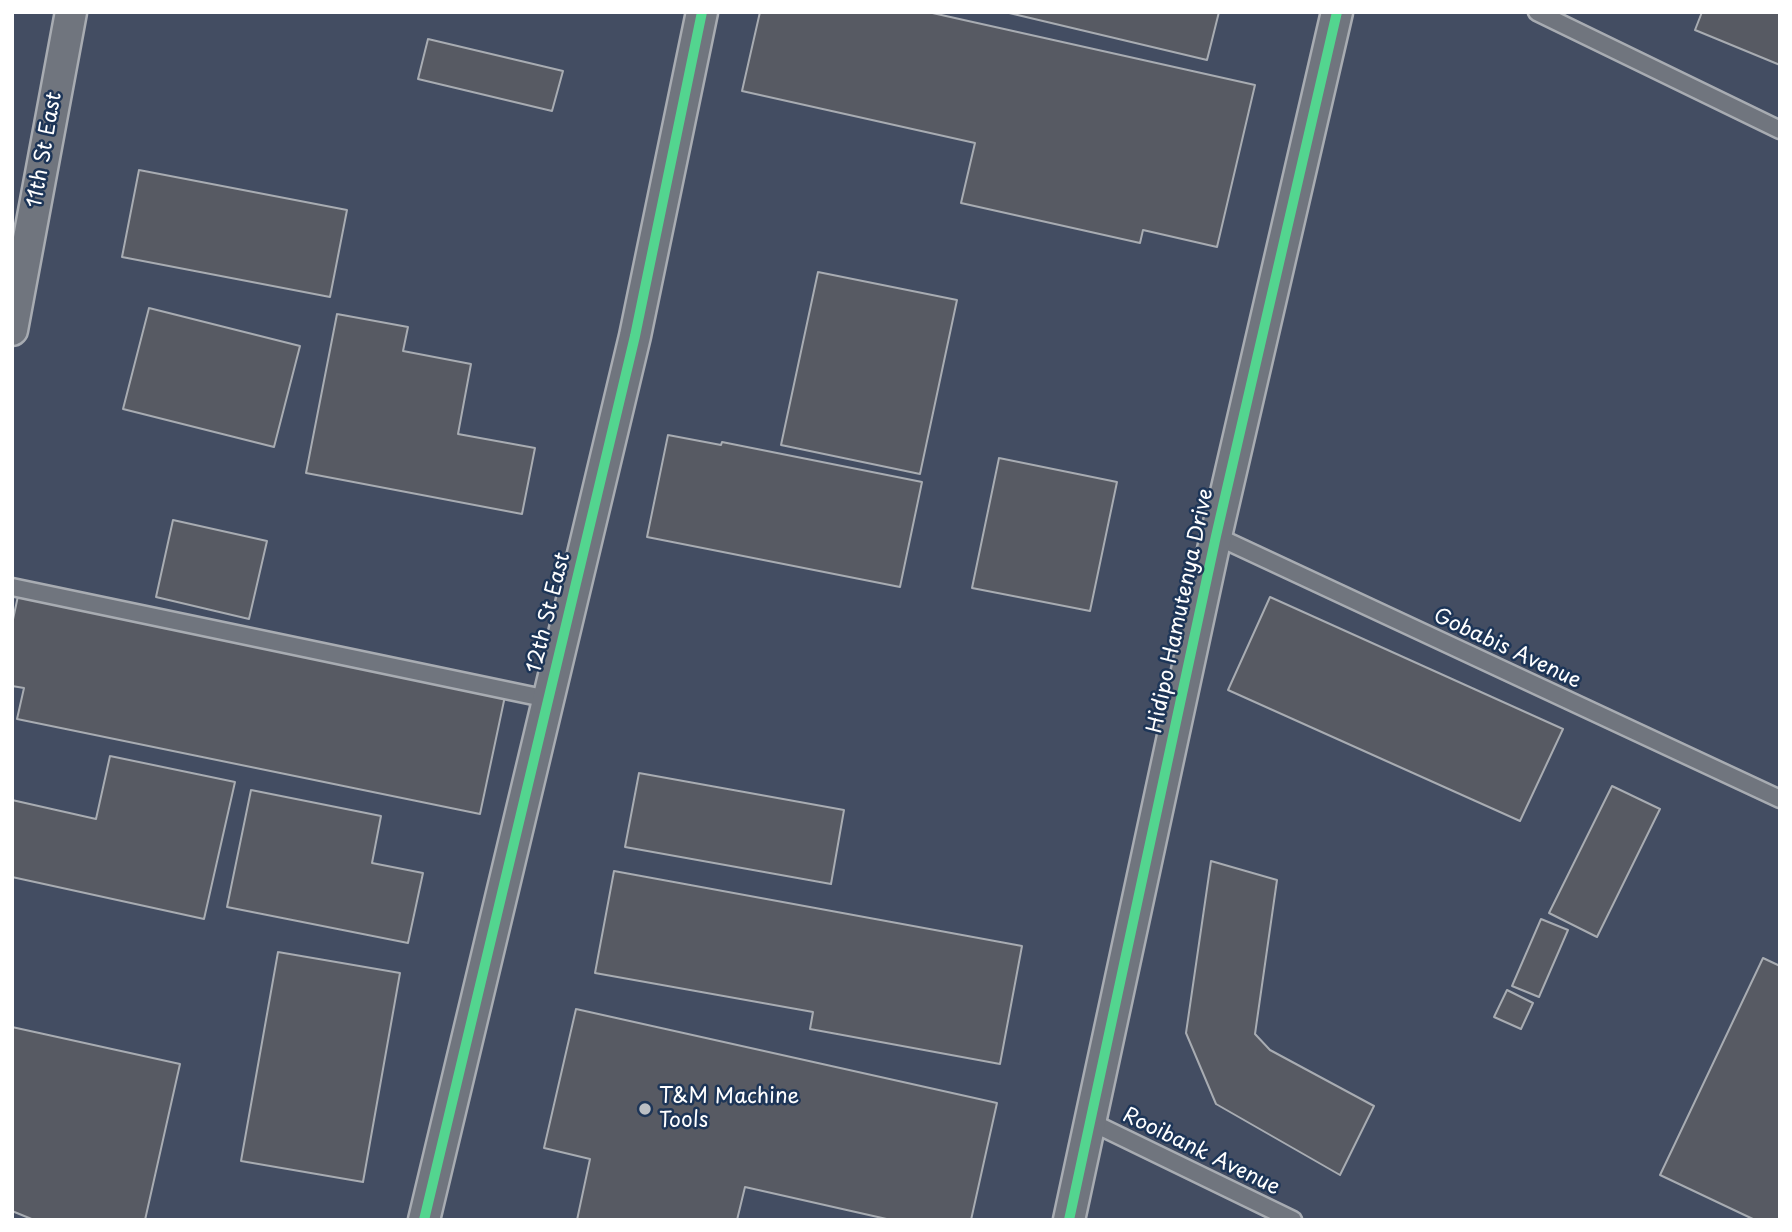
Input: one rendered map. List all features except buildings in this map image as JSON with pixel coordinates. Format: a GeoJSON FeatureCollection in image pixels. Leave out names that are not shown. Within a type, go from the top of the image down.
{"type":"FeatureCollection","features":[{"type":"Feature","properties":{"kind":"street","name":"11th St East"},"geometry":{"type":"LineString","coordinates":[[12,330],[71,12]]}},
{"type":"Feature","properties":{"kind":"street","name":"12th St East"},"geometry":{"type":"LineString","coordinates":[[424,1220],[635,336],[702,12]]}},
{"type":"Feature","properties":{"kind":"street","name":"Hidipo Hamutenya Drive"},"geometry":{"type":"LineString","coordinates":[[1069,1220],[1216,536],[1337,12]]}},
{"type":"Feature","properties":{"kind":"lane"},"geometry":{"type":"LineString","coordinates":[[1537,12],[1780,130]]}},
{"type":"Feature","properties":{"kind":"lane","name":"Gobabis Avenue"},"geometry":{"type":"LineString","coordinates":[[1216,536],[1780,799]]}},
{"type":"Feature","properties":{"kind":"lane"},"geometry":{"type":"LineString","coordinates":[[12,587],[548,699]]}},
{"type":"Feature","properties":{"kind":"lane","name":"Rooibank Avenue"},"geometry":{"type":"LineString","coordinates":[[1091,1122],[1293,1220]]}},
{"type":"Feature","properties":{"kind":"shaded area"},"geometry":{"type":"Polygon","coordinates":[[[12,12],[1780,12],[1780,1220],[12,1220],[12,12]]]}},
{"type":"Feature","properties":{"kind":"cycle path"},"geometry":{"type":"LineString","coordinates":[[424,1220],[635,336],[702,12]]}},
{"type":"Feature","properties":{"kind":"cycle path"},"geometry":{"type":"LineString","coordinates":[[1069,1220],[1216,536],[1337,12]]}},
{"type":"Feature","properties":{"kind":"place","name":"T&M Machine Tools"},"geometry":{"type":"Point","coordinates":[645,1109]}}]}
